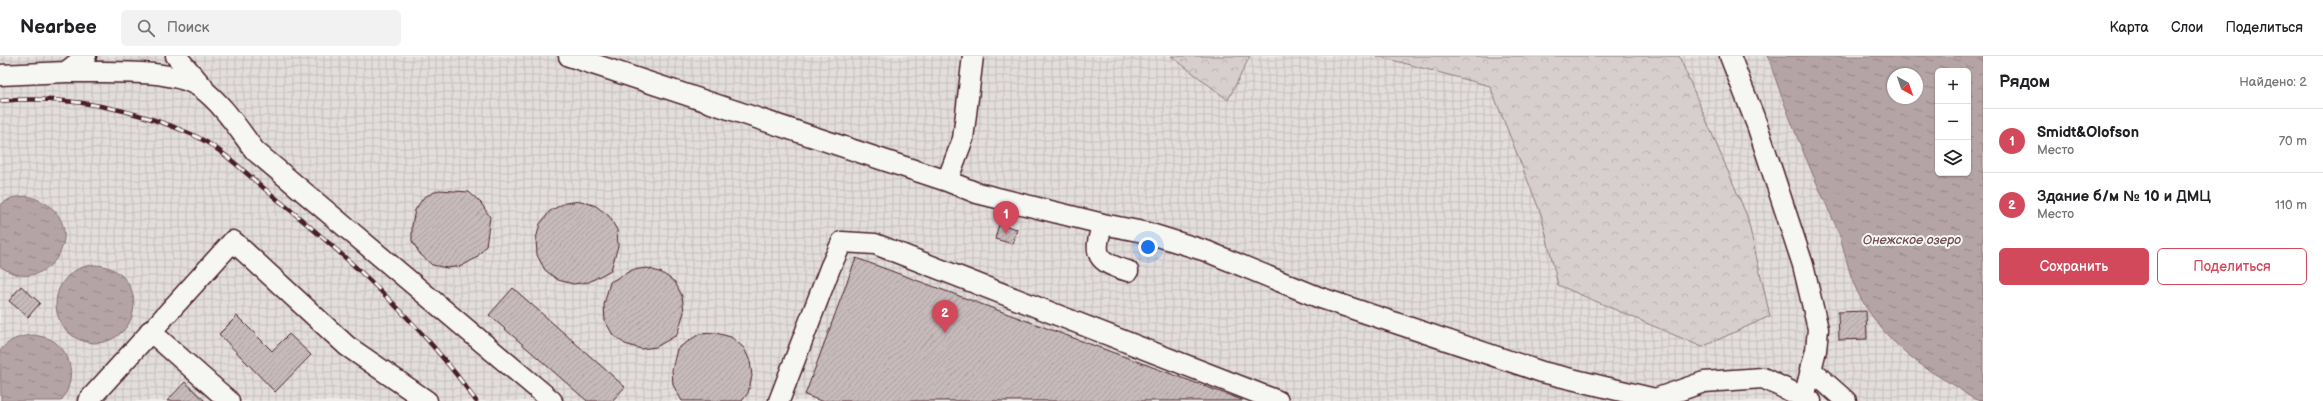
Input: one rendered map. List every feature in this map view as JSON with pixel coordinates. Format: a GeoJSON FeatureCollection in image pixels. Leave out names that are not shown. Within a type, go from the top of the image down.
{"type":"FeatureCollection","features":[{"type":"Feature","properties":{"kind":"lane"},"geometry":{"type":"LineString","coordinates":[[66,72],[86,56]]}},
{"type":"Feature","properties":{"kind":"lane"},"geometry":{"type":"LineString","coordinates":[[176,56],[216,102],[255,151],[552,401]]}},
{"type":"Feature","properties":{"kind":"lane"},"geometry":{"type":"LineString","coordinates":[[569,56],[946,181],[977,193],[1103,224],[1148,233],[1206,251],[1318,297],[1542,372],[1655,399],[1704,382],[1763,378],[1807,400],[1810,369],[1816,350],[1818,329],[1803,265],[1757,125],[1730,56]]}},
{"type":"Feature","properties":{"kind":"lane"},"geometry":{"type":"LineString","coordinates":[[946,181],[963,139],[973,56]]}},
{"type":"Feature","properties":{"kind":"lane"},"geometry":{"type":"LineString","coordinates":[[0,75],[66,72],[152,73],[184,80],[201,88],[216,102]]}},
{"type":"Feature","properties":{"kind":"lane"},"geometry":{"type":"LineString","coordinates":[[1103,224],[1097,241],[1097,252],[1104,261],[1128,271]]}},
{"type":"Feature","properties":{"kind":"lane"},"geometry":{"type":"LineString","coordinates":[[88,401],[233,241],[346,346],[427,401]]}},
{"type":"Feature","properties":{"kind":"lane"},"geometry":{"type":"LineString","coordinates":[[786,399],[830,268],[842,242],[874,244],[1278,401]]}},
{"type":"Feature","properties":{"kind":"lane"},"geometry":{"type":"LineString","coordinates":[[150,331],[229,401]]}},
{"type":"Feature","properties":{"kind":"lane"},"geometry":{"type":"LineString","coordinates":[[1810,369],[1846,401]]}},
{"type":"Feature","properties":{"kind":"lane"},"geometry":{"type":"LineString","coordinates":[[1691,401],[1704,382]]}},
{"type":"Feature","properties":{"kind":"shaded area"},"geometry":{"type":"Polygon","coordinates":[[[0,56],[1768,56],[1786,112],[1836,227],[1858,293],[1875,320],[1901,350],[1976,401],[0,401],[0,56]]]}},
{"type":"Feature","properties":{"kind":"green space"},"geometry":{"type":"Polygon","coordinates":[[[1171,56],[1250,56],[1228,100],[1171,56]]]}},
{"type":"Feature","properties":{"kind":"green space"},"geometry":{"type":"Polygon","coordinates":[[[1377,56],[1679,56],[1747,216],[1770,316],[1702,347],[1558,285],[1541,214],[1490,86],[1377,56]]]}},
{"type":"Feature","properties":{"kind":"water","name":"Онежское озеро"},"geometry":{"type":"Polygon","coordinates":[[[1768,56],[1983,56],[1983,401],[1979,401],[1971,397],[1911,357],[1898,346],[1876,322],[1866,308],[1854,285],[1838,232],[1799,141],[1768,56]]]}},
{"type":"Feature","properties":{"kind":"water"},"geometry":{"type":"Polygon","coordinates":[[[27,196],[49,206],[61,220],[64,237],[60,252],[50,266],[36,274],[19,275],[0,266],[0,205],[11,198],[27,196]]]}},
{"type":"Feature","properties":{"kind":"water"},"geometry":{"type":"Polygon","coordinates":[[[87,265],[103,265],[117,271],[128,282],[134,296],[134,312],[128,326],[117,337],[103,343],[87,343],[73,337],[62,326],[56,312],[56,296],[62,282],[73,271],[87,265]]]}},
{"type":"Feature","properties":{"kind":"water"},"geometry":{"type":"Polygon","coordinates":[[[34,335],[50,339],[64,351],[70,367],[69,385],[66,393],[61,401],[1,401],[0,351],[3,347],[15,339],[34,335]]]}},
{"type":"Feature","properties":{"kind":"building"},"geometry":{"type":"Polygon","coordinates":[[[439,190],[469,192],[481,203],[490,217],[486,246],[476,258],[462,266],[447,268],[432,265],[420,254],[412,241],[412,225],[415,210],[424,197],[439,190]]]}},
{"type":"Feature","properties":{"kind":"building"},"geometry":{"type":"Polygon","coordinates":[[[581,201],[596,206],[609,216],[617,230],[618,246],[611,270],[589,282],[573,284],[558,280],[545,270],[537,255],[536,239],[540,224],[550,211],[565,203],[581,201]]]}},
{"type":"Feature","properties":{"kind":"building"},"geometry":{"type":"Polygon","coordinates":[[[999,224],[1017,229],[1013,244],[995,239],[999,224]]]}},
{"type":"Feature","properties":{"kind":"building"},"geometry":{"type":"Polygon","coordinates":[[[856,258],[1242,401],[821,401],[805,395],[856,258]]]}},
{"type":"Feature","properties":{"kind":"building"},"geometry":{"type":"Polygon","coordinates":[[[647,268],[662,273],[675,282],[682,296],[684,312],[677,335],[656,347],[641,349],[625,344],[613,335],[605,321],[604,305],[610,282],[632,270],[647,268]]]}},
{"type":"Feature","properties":{"kind":"building"},"geometry":{"type":"Polygon","coordinates":[[[21,286],[40,303],[28,317],[9,301],[21,286]]]}},
{"type":"Feature","properties":{"kind":"building"},"geometry":{"type":"Polygon","coordinates":[[[513,288],[625,387],[612,401],[587,401],[489,315],[513,288]]]}},
{"type":"Feature","properties":{"kind":"building"},"geometry":{"type":"Polygon","coordinates":[[[1866,311],[1867,339],[1839,340],[1838,312],[1866,311]]]}},
{"type":"Feature","properties":{"kind":"building"},"geometry":{"type":"Polygon","coordinates":[[[237,316],[272,351],[289,334],[311,355],[275,392],[219,334],[237,316]]]}},
{"type":"Feature","properties":{"kind":"building"},"geometry":{"type":"Polygon","coordinates":[[[716,333],[731,337],[744,348],[750,361],[752,376],[748,393],[742,401],[682,401],[673,385],[672,370],[677,349],[699,334],[716,333]]]}},
{"type":"Feature","properties":{"kind":"building"},"geometry":{"type":"Polygon","coordinates":[[[185,382],[205,401],[167,401],[185,382]]]}},
{"type":"Feature","properties":{"kind":"railway"},"geometry":{"type":"LineString","coordinates":[[0,101],[49,100],[73,102],[122,111],[169,125],[191,134],[211,145],[230,159],[323,238],[378,288],[430,343],[454,371],[476,401]]}},
{"type":"Feature","properties":{"kind":"place","name":"Smidt&Olofson"},"geometry":{"type":"Point","coordinates":[1006,234]}},
{"type":"Feature","properties":{"kind":"place","name":"Здание б/м № 10 и ДМЦ"},"geometry":{"type":"Point","coordinates":[945,333]}}]}
